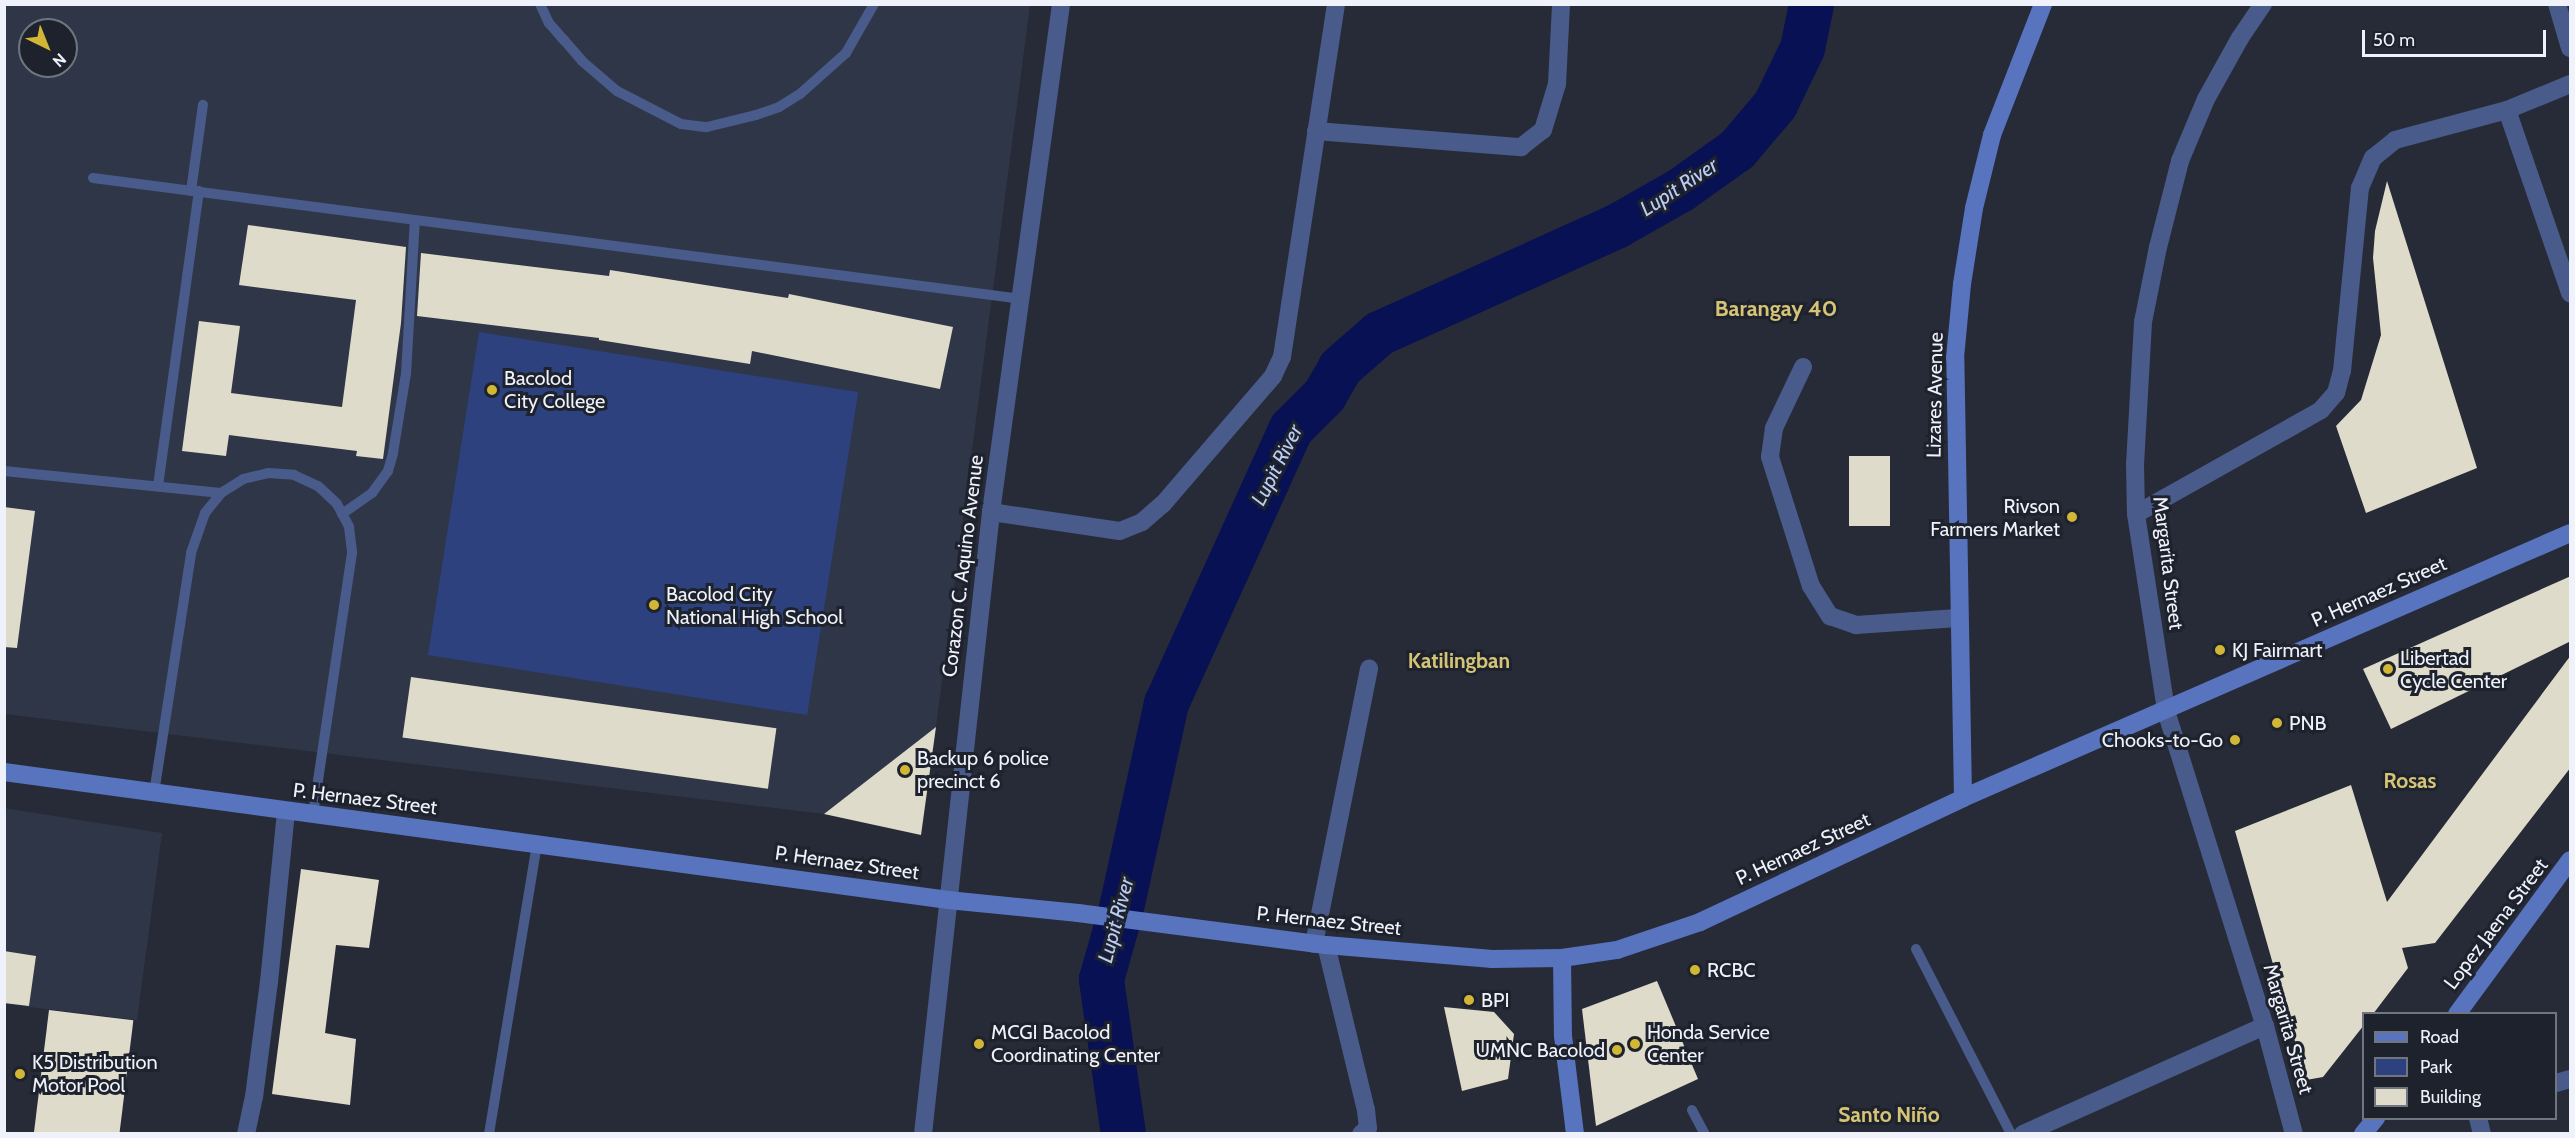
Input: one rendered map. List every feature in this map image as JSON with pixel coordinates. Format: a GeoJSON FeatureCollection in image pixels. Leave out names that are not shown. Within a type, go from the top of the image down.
{"type":"FeatureCollection","features":[{"type":"Feature","properties":{"kind":"main road","name":"Lizares Avenue"},"geometry":{"type":"LineString","coordinates":[[1963,798],[1955,358],[1962,284],[1974,208],[1992,135],[2043,4]]}},
{"type":"Feature","properties":{"kind":"main road","name":"P. Hernaez Street"},"geometry":{"type":"LineString","coordinates":[[4,772],[948,900],[1078,913],[1320,944],[1492,959],[1563,958],[1617,950],[1700,922],[1963,798],[2571,533]]}},
{"type":"Feature","properties":{"kind":"main road","name":"Lopez Jaena Street"},"geometry":{"type":"LineString","coordinates":[[2458,1012],[2570,862]]}},
{"type":"Feature","properties":{"kind":"main road"},"geometry":{"type":"LineString","coordinates":[[1563,958],[1563,1036],[1575,1134]]}},
{"type":"Feature","properties":{"kind":"main road"},"geometry":{"type":"LineString","coordinates":[[2363,1134],[2375,1120]]}},
{"type":"Feature","properties":{"kind":"street","name":"Corazon C. Aquino Avenue"},"geometry":{"type":"LineString","coordinates":[[923,1134],[991,512],[1061,4]]}},
{"type":"Feature","properties":{"kind":"street"},"geometry":{"type":"LineString","coordinates":[[991,512],[1120,531],[1142,522],[1163,504],[1273,376],[1282,357],[1336,4]]}},
{"type":"Feature","properties":{"kind":"street"},"geometry":{"type":"LineString","coordinates":[[1317,131],[1521,147],[1543,130],[1557,84],[1561,4]]}},
{"type":"Feature","properties":{"kind":"street","name":"Margarita Street"},"geometry":{"type":"LineString","coordinates":[[2263,4],[2240,38],[2206,99],[2180,161],[2158,247],[2143,322],[2135,463],[2136,514],[2166,711],[2265,1026],[2294,1134]]}},
{"type":"Feature","properties":{"kind":"street"},"geometry":{"type":"LineString","coordinates":[[2557,4],[2571,48]]}},
{"type":"Feature","properties":{"kind":"street"},"geometry":{"type":"LineString","coordinates":[[2136,514],[2321,410],[2336,393],[2342,371],[2360,188],[2373,158],[2395,140],[2507,110],[2571,84]]}},
{"type":"Feature","properties":{"kind":"street"},"geometry":{"type":"LineString","coordinates":[[2507,110],[2571,294]]}},
{"type":"Feature","properties":{"kind":"street"},"geometry":{"type":"LineString","coordinates":[[1803,367],[1774,428],[1770,457],[1807,576],[1817,596],[1830,616],[1856,625],[1958,618]]}},
{"type":"Feature","properties":{"kind":"street"},"geometry":{"type":"LineString","coordinates":[[1361,1134],[1368,1128],[1366,1110],[1320,944],[1369,668]]}},
{"type":"Feature","properties":{"kind":"street"},"geometry":{"type":"LineString","coordinates":[[246,1134],[254,1097],[269,982],[286,812]]}},
{"type":"Feature","properties":{"kind":"street"},"geometry":{"type":"LineString","coordinates":[[2023,1134],[2265,1026]]}},
{"type":"Feature","properties":{"kind":"lane"},"geometry":{"type":"LineString","coordinates":[[540,4],[549,24],[582,61],[617,91],[681,124],[707,128],[771,110],[800,94],[846,53],[874,4]]}},
{"type":"Feature","properties":{"kind":"lane"},"geometry":{"type":"LineString","coordinates":[[158,486],[195,191],[203,105]]}},
{"type":"Feature","properties":{"kind":"lane"},"geometry":{"type":"LineString","coordinates":[[93,178],[1022,299]]}},
{"type":"Feature","properties":{"kind":"lane"},"geometry":{"type":"LineString","coordinates":[[342,514],[372,493],[388,471],[393,453],[406,374],[415,220]]}},
{"type":"Feature","properties":{"kind":"lane"},"geometry":{"type":"LineString","coordinates":[[4,471],[221,493]]}},
{"type":"Feature","properties":{"kind":"lane"},"geometry":{"type":"LineString","coordinates":[[154,793],[191,553],[205,513],[221,493],[243,479],[268,473],[294,475],[318,486],[337,504],[349,527],[352,553],[313,813]]}},
{"type":"Feature","properties":{"kind":"lane"},"geometry":{"type":"LineString","coordinates":[[489,1134],[537,843]]}},
{"type":"Feature","properties":{"kind":"lane"},"geometry":{"type":"LineString","coordinates":[[1916,949],[2011,1134]]}},
{"type":"Feature","properties":{"kind":"lane"},"geometry":{"type":"LineString","coordinates":[[1692,1110],[1705,1134]]}},
{"type":"Feature","properties":{"kind":"shaded area","name":"Bacolod City College"},"geometry":{"type":"Polygon","coordinates":[[[5,5],[1030,5],[936,727],[824,814],[5,714],[5,5]]]}},
{"type":"Feature","properties":{"kind":"shaded area"},"geometry":{"type":"Polygon","coordinates":[[[4,808],[162,833],[137,1020],[5,1004],[4,808]]]}},
{"type":"Feature","properties":{"kind":"green space"},"geometry":{"type":"Polygon","coordinates":[[[479,332],[858,392],[807,715],[428,655],[479,332]]]}},
{"type":"Feature","properties":{"kind":"building"},"geometry":{"type":"Polygon","coordinates":[[[2387,181],[2477,468],[2366,513],[2336,426],[2361,400],[2381,335],[2373,258],[2375,231],[2387,181]]]}},
{"type":"Feature","properties":{"kind":"building"},"geometry":{"type":"Polygon","coordinates":[[[248,225],[406,247],[401,323],[383,459],[356,456],[357,451],[229,435],[226,456],[182,451],[199,321],[240,326],[231,393],[342,407],[356,300],[239,285],[248,225]]]}},
{"type":"Feature","properties":{"kind":"building"},"geometry":{"type":"Polygon","coordinates":[[[421,253],[609,276],[610,270],[788,298],[789,294],[953,327],[940,389],[752,351],[750,364],[599,340],[599,338],[417,316],[421,253]]]}},
{"type":"Feature","properties":{"kind":"building"},"geometry":{"type":"Polygon","coordinates":[[[1849,456],[1890,456],[1890,526],[1849,526],[1849,456]]]}},
{"type":"Feature","properties":{"kind":"building"},"geometry":{"type":"Polygon","coordinates":[[[4,507],[35,511],[17,648],[4,647],[4,507]]]}},
{"type":"Feature","properties":{"kind":"building"},"geometry":{"type":"Polygon","coordinates":[[[2571,576],[2571,641],[2391,729],[2363,669],[2571,576]]]}},
{"type":"Feature","properties":{"kind":"building"},"geometry":{"type":"Polygon","coordinates":[[[2571,655],[2571,767],[2435,943],[2402,948],[2408,968],[2375,1012],[2362,1012],[2362,1028],[2323,1077],[2306,1080],[2235,831],[2351,785],[2387,902],[2571,655]]]}},
{"type":"Feature","properties":{"kind":"building"},"geometry":{"type":"Polygon","coordinates":[[[411,677],[776,728],[768,789],[403,737],[411,677]]]}},
{"type":"Feature","properties":{"kind":"building","name":"Backup 6 police precinct 6"},"geometry":{"type":"Polygon","coordinates":[[[936,727],[921,835],[824,814],[936,727]]]}},
{"type":"Feature","properties":{"kind":"building"},"geometry":{"type":"Polygon","coordinates":[[[301,869],[379,880],[369,948],[336,945],[325,1033],[356,1039],[350,1105],[272,1094],[301,869]]]}},
{"type":"Feature","properties":{"kind":"building"},"geometry":{"type":"Polygon","coordinates":[[[4,951],[36,956],[29,1006],[4,1003],[4,951]]]}},
{"type":"Feature","properties":{"kind":"building","name":"Honda Service Center"},"geometry":{"type":"Polygon","coordinates":[[[1657,981],[1698,1079],[1596,1126],[1582,1009],[1657,981]]]}},
{"type":"Feature","properties":{"kind":"building"},"geometry":{"type":"Polygon","coordinates":[[[1444,1007],[1494,1012],[1514,1034],[1508,1079],[1462,1091],[1444,1007]]]}},
{"type":"Feature","properties":{"kind":"building"},"geometry":{"type":"Polygon","coordinates":[[[49,1010],[133,1020],[119,1134],[34,1134],[49,1010]]]}},
{"type":"Feature","properties":{"kind":"waterway","name":"Lupit River"},"geometry":{"type":"LineString","coordinates":[[1123,1134],[1101,979],[1120,912],[1166,703],[1291,428],[1324,395],[1340,367],[1379,333],[1616,226],[1681,189],[1737,149],[1775,104],[1802,48],[1811,4]]}},
{"type":"Feature","properties":{"kind":"place","name":"Bacolod City College"},"geometry":{"type":"Point","coordinates":[492,390]}},
{"type":"Feature","properties":{"kind":"place","name":"Rivson Farmers Market"},"geometry":{"type":"Point","coordinates":[2072,517]}},
{"type":"Feature","properties":{"kind":"place","name":"Bacolod City National High School"},"geometry":{"type":"Point","coordinates":[654,605]}},
{"type":"Feature","properties":{"kind":"place","name":"KJ Fairmart"},"geometry":{"type":"Point","coordinates":[2220,650]}},
{"type":"Feature","properties":{"kind":"place","name":"Libertad Cycle Center"},"geometry":{"type":"Point","coordinates":[2388,669]}},
{"type":"Feature","properties":{"kind":"place","name":"PNB"},"geometry":{"type":"Point","coordinates":[2277,723]}},
{"type":"Feature","properties":{"kind":"place","name":"Chooks-to-Go"},"geometry":{"type":"Point","coordinates":[2235,740]}},
{"type":"Feature","properties":{"kind":"place","name":"Backup 6 police precinct 6"},"geometry":{"type":"Point","coordinates":[905,770]}},
{"type":"Feature","properties":{"kind":"place","name":"RCBC"},"geometry":{"type":"Point","coordinates":[1695,970]}},
{"type":"Feature","properties":{"kind":"place","name":"BPI"},"geometry":{"type":"Point","coordinates":[1469,1000]}},
{"type":"Feature","properties":{"kind":"place","name":"MCGI Bacolod Coordinating Center"},"geometry":{"type":"Point","coordinates":[979,1044]}},
{"type":"Feature","properties":{"kind":"place","name":"Honda Service Center"},"geometry":{"type":"Point","coordinates":[1635,1044]}},
{"type":"Feature","properties":{"kind":"place","name":"UMNC Bacolod"},"geometry":{"type":"Point","coordinates":[1617,1050]}},
{"type":"Feature","properties":{"kind":"place","name":"K5 Distribution Motor Pool"},"geometry":{"type":"Point","coordinates":[20,1074]}},
{"type":"Feature","properties":{"kind":"district","name":"Barangay 40"},"geometry":{"type":"Point","coordinates":[1776,309]}},
{"type":"Feature","properties":{"kind":"district","name":"Katilingban"},"geometry":{"type":"Point","coordinates":[1459,661]}},
{"type":"Feature","properties":{"kind":"district","name":"Rosas"},"geometry":{"type":"Point","coordinates":[2410,781]}},
{"type":"Feature","properties":{"kind":"district","name":"Santo Niño"},"geometry":{"type":"Point","coordinates":[1889,1115]}}]}
